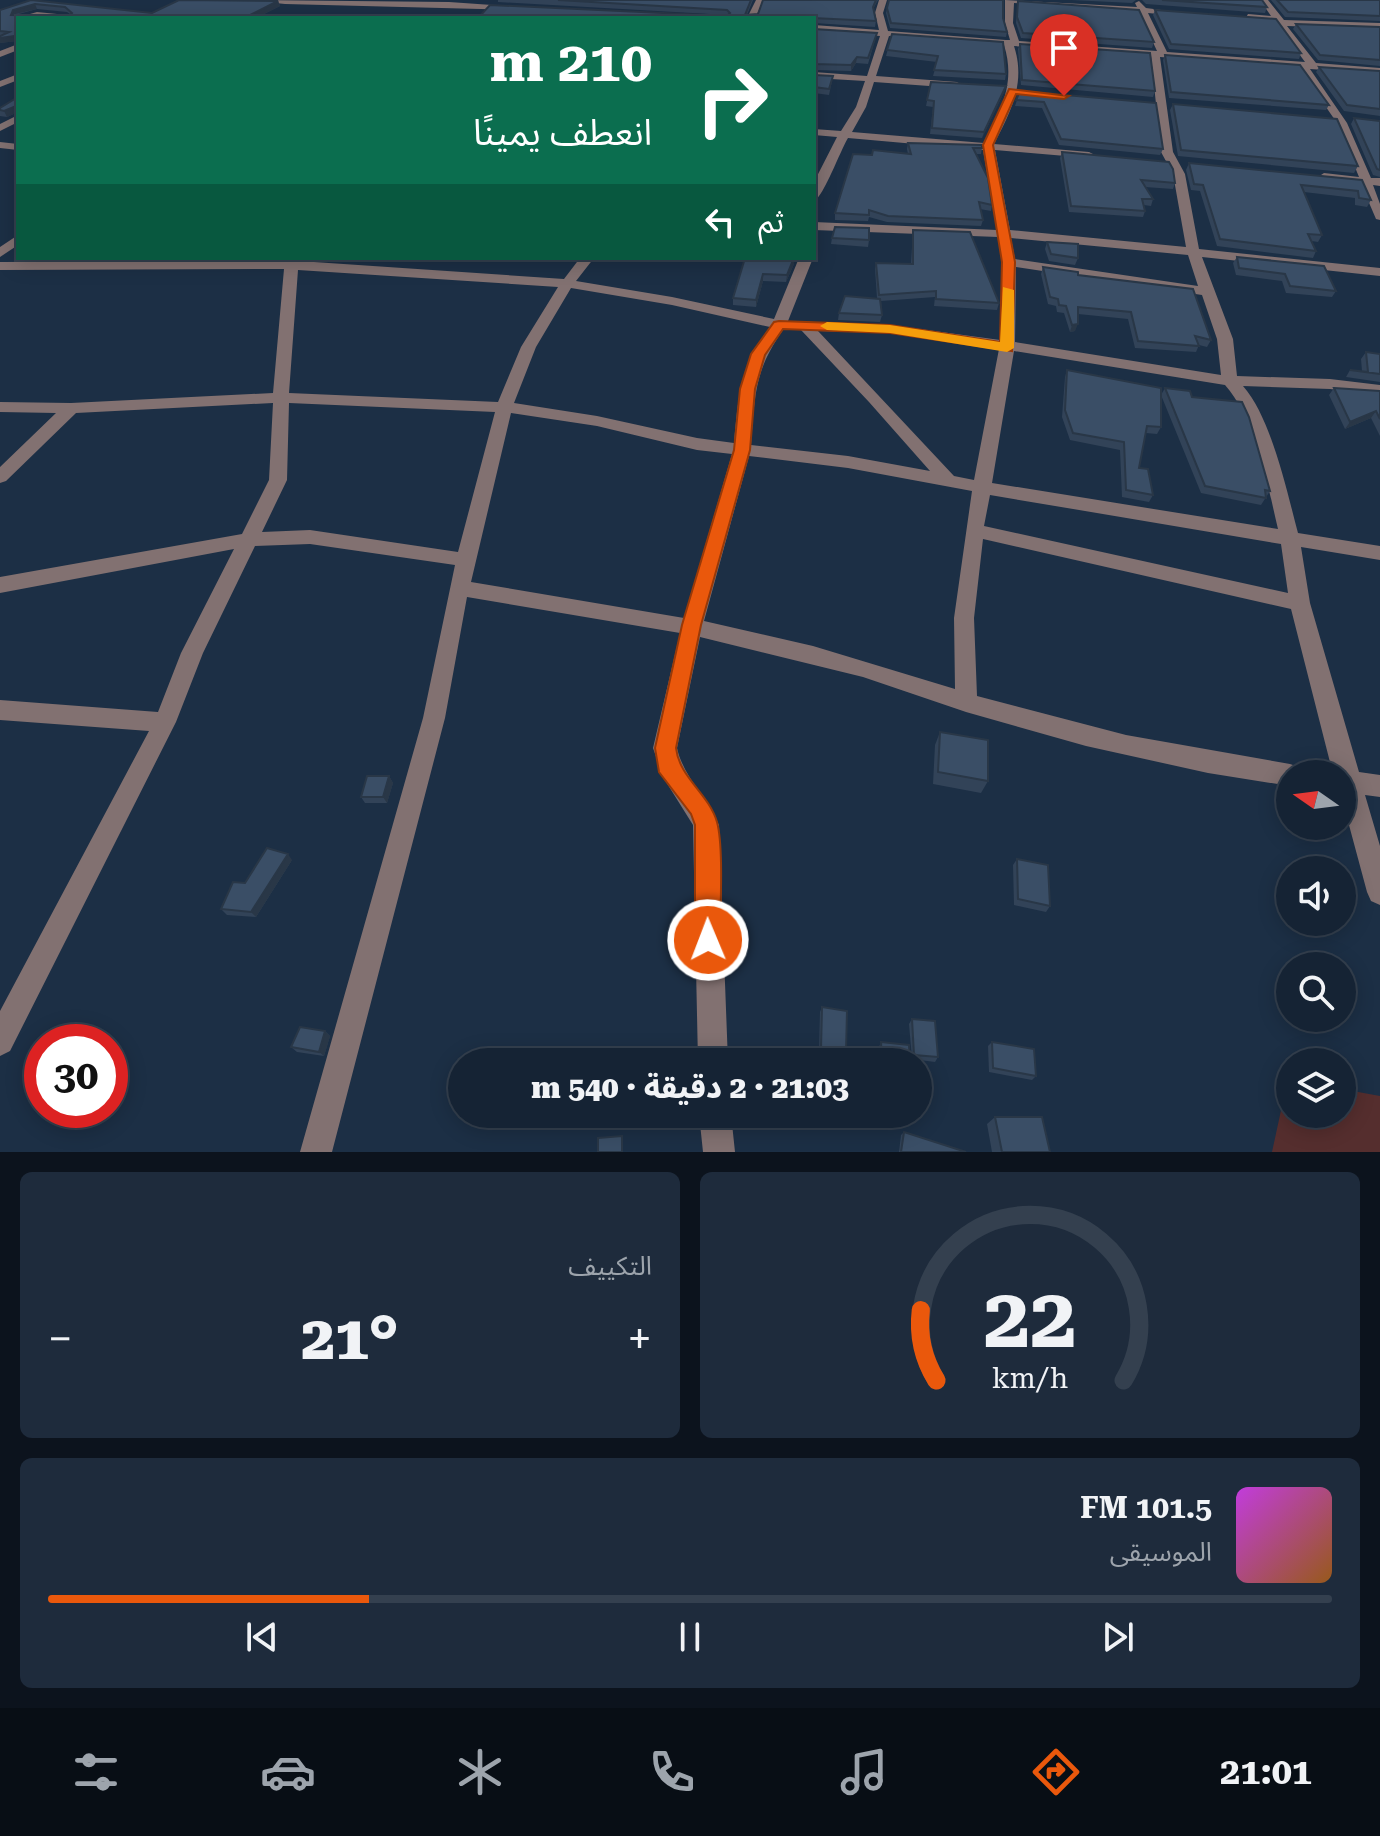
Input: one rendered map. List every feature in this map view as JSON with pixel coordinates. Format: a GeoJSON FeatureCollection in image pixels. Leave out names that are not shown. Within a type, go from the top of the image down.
{"type":"FeatureCollection","features":[{"type":"Feature","properties":{"kind":"street"},"geometry":{"type":"LineString","coordinates":[[252,0],[323,4],[413,1],[517,4],[528,8]]}},
{"type":"Feature","properties":{"kind":"street"},"geometry":{"type":"LineString","coordinates":[[816,192],[828,162],[861,107],[885,35],[879,13],[883,0]]}},
{"type":"Feature","properties":{"kind":"street"},"geometry":{"type":"LineString","coordinates":[[966,703],[964,618],[974,530],[1007,348],[1009,262],[988,145],[1014,89],[1010,0],[1196,14]]}},
{"type":"Feature","properties":{"kind":"street"},"geometry":{"type":"LineString","coordinates":[[1138,0],[1159,53],[1167,152],[1179,174],[1193,252],[1225,339],[1230,381],[1243,396],[1264,446],[1290,537],[1300,603],[1340,760]]}},
{"type":"Feature","properties":{"kind":"street"},"geometry":{"type":"LineString","coordinates":[[1264,0],[1283,21],[1306,65],[1328,95],[1352,144],[1372,204],[1380,216]]}},
{"type":"Feature","properties":{"kind":"street"},"geometry":{"type":"LineString","coordinates":[[394,16],[413,1]]}},
{"type":"Feature","properties":{"kind":"street"},"geometry":{"type":"LineString","coordinates":[[1238,17],[1380,26]]}},
{"type":"Feature","properties":{"kind":"street"},"geometry":{"type":"LineString","coordinates":[[816,28],[1380,71]]}},
{"type":"Feature","properties":{"kind":"street"},"geometry":{"type":"LineString","coordinates":[[816,75],[969,86]]}},
{"type":"Feature","properties":{"kind":"street"},"geometry":{"type":"LineString","coordinates":[[816,132],[1097,156]]}},
{"type":"Feature","properties":{"kind":"street"},"geometry":{"type":"LineString","coordinates":[[1318,177],[1380,182]]}},
{"type":"Feature","properties":{"kind":"street"},"geometry":{"type":"LineString","coordinates":[[816,230],[1003,235],[1380,272]]}},
{"type":"Feature","properties":{"kind":"street"},"geometry":{"type":"LineString","coordinates":[[0,253],[16,241]]}},
{"type":"Feature","properties":{"kind":"street"},"geometry":{"type":"LineString","coordinates":[[316,1152],[434,718],[459,588],[478,525],[504,407],[547,315],[566,283],[585,260]]}},
{"type":"Feature","properties":{"kind":"street"},"geometry":{"type":"LineString","coordinates":[[713,1048],[706,825],[700,809],[667,765],[665,748],[692,625],[742,450],[747,389],[753,368],[758,354],[779,325],[805,260]]}},
{"type":"Feature","properties":{"kind":"street"},"geometry":{"type":"LineString","coordinates":[[0,1041],[165,722],[192,653],[278,480],[292,262]]}},
{"type":"Feature","properties":{"kind":"street"},"geometry":{"type":"LineString","coordinates":[[0,266],[292,262],[566,283],[672,301],[779,325],[890,329],[1007,348],[1110,360],[1230,381],[1345,385],[1380,390]]}},
{"type":"Feature","properties":{"kind":"street"},"geometry":{"type":"LineString","coordinates":[[1009,262],[1207,291]]}},
{"type":"Feature","properties":{"kind":"street"},"geometry":{"type":"LineString","coordinates":[[805,326],[875,398],[948,481]]}},
{"type":"Feature","properties":{"kind":"street"},"geometry":{"type":"LineString","coordinates":[[0,407],[71,408],[281,398],[504,407],[597,421],[697,444],[848,462],[1380,553]]}},
{"type":"Feature","properties":{"kind":"street"},"geometry":{"type":"LineString","coordinates":[[0,477],[71,408]]}},
{"type":"Feature","properties":{"kind":"street"},"geometry":{"type":"LineString","coordinates":[[974,530],[1300,603]]}},
{"type":"Feature","properties":{"kind":"street"},"geometry":{"type":"LineString","coordinates":[[0,585],[250,539],[310,537],[466,560]]}},
{"type":"Feature","properties":{"kind":"street"},"geometry":{"type":"LineString","coordinates":[[459,588],[692,625],[862,667],[966,703],[1132,748],[1276,773]]}},
{"type":"Feature","properties":{"kind":"street"},"geometry":{"type":"LineString","coordinates":[[0,710],[165,722]]}},
{"type":"Feature","properties":{"kind":"street"},"geometry":{"type":"LineString","coordinates":[[1356,783],[1380,786]]}},
{"type":"Feature","properties":{"kind":"street"},"geometry":{"type":"LineString","coordinates":[[1356,816],[1380,892]]}},
{"type":"Feature","properties":{"kind":"street"},"geometry":{"type":"LineString","coordinates":[[716,1128],[719,1152]]}},
{"type":"Feature","properties":{"kind":"shaded area"},"geometry":{"type":"Polygon","coordinates":[[[1356,1092],[1380,1096],[1380,1152],[1272,1152],[1277,1128],[1356,1128],[1356,1092]]]}},
{"type":"Feature","properties":{"kind":"building"},"geometry":{"type":"Polygon","coordinates":[[[31,0],[152,13],[179,0],[278,1],[248,16],[69,16],[16,16],[16,38],[0,38],[9,32],[0,31],[0,10],[31,0]],[[35,4],[13,10],[11,15],[69,16],[72,13],[65,7],[35,4]]]}},
{"type":"Feature","properties":{"kind":"building"},"geometry":{"type":"Polygon","coordinates":[[[558,0],[751,0],[745,15],[758,14],[763,0],[876,0],[873,7],[876,21],[816,16],[727,16],[730,13],[727,10],[558,0]]]}},
{"type":"Feature","properties":{"kind":"building"},"geometry":{"type":"Polygon","coordinates":[[[889,0],[1003,0],[1007,32],[891,23],[887,8],[889,0]]]}},
{"type":"Feature","properties":{"kind":"building"},"geometry":{"type":"Polygon","coordinates":[[[1162,0],[1262,0],[1267,7],[1162,0]]]}},
{"type":"Feature","properties":{"kind":"building"},"geometry":{"type":"Polygon","coordinates":[[[1277,0],[1380,0],[1380,16],[1288,12],[1277,0]]]}},
{"type":"Feature","properties":{"kind":"building"},"geometry":{"type":"Polygon","coordinates":[[[1018,1],[1139,10],[1154,42],[1023,33],[1017,17],[1018,1]]]}},
{"type":"Feature","properties":{"kind":"building"},"geometry":{"type":"Polygon","coordinates":[[[490,5],[727,16],[480,16],[490,5]]]}},
{"type":"Feature","properties":{"kind":"building"},"geometry":{"type":"Polygon","coordinates":[[[1155,10],[1276,19],[1301,53],[1171,44],[1155,10]]]}},
{"type":"Feature","properties":{"kind":"building"},"geometry":{"type":"Polygon","coordinates":[[[1296,24],[1380,27],[1380,60],[1320,55],[1296,24]]]}},
{"type":"Feature","properties":{"kind":"building"},"geometry":{"type":"Polygon","coordinates":[[[816,29],[877,33],[868,58],[857,57],[851,65],[816,64],[816,29]]]}},
{"type":"Feature","properties":{"kind":"building"},"geometry":{"type":"Polygon","coordinates":[[[892,34],[1003,42],[1006,74],[934,70],[938,56],[887,50],[892,34]]]}},
{"type":"Feature","properties":{"kind":"building"},"geometry":{"type":"Polygon","coordinates":[[[1020,44],[1150,53],[1155,91],[1022,80],[1020,44]]]}},
{"type":"Feature","properties":{"kind":"building"},"geometry":{"type":"Polygon","coordinates":[[[1165,55],[1300,65],[1329,105],[1171,92],[1165,55]]]}},
{"type":"Feature","properties":{"kind":"building"},"geometry":{"type":"Polygon","coordinates":[[[1319,67],[1380,71],[1380,109],[1347,105],[1319,67]]]}},
{"type":"Feature","properties":{"kind":"building"},"geometry":{"type":"Polygon","coordinates":[[[816,75],[833,76],[829,89],[816,87],[816,75]]]}},
{"type":"Feature","properties":{"kind":"building"},"geometry":{"type":"Polygon","coordinates":[[[931,82],[1006,86],[984,132],[932,128],[934,101],[927,100],[931,82]]]}},
{"type":"Feature","properties":{"kind":"building"},"geometry":{"type":"Polygon","coordinates":[[[1020,91],[1156,103],[1163,149],[1061,139],[1044,102],[1016,100],[1020,91]]]}},
{"type":"Feature","properties":{"kind":"building"},"geometry":{"type":"Polygon","coordinates":[[[16,98],[16,106],[4,111],[0,108],[16,98]]]}},
{"type":"Feature","properties":{"kind":"building"},"geometry":{"type":"Polygon","coordinates":[[[1173,104],[1337,119],[1358,166],[1181,150],[1173,104]]]}},
{"type":"Feature","properties":{"kind":"building"},"geometry":{"type":"Polygon","coordinates":[[[1354,118],[1380,121],[1380,170],[1377,169],[1354,118]]]}},
{"type":"Feature","properties":{"kind":"building"},"geometry":{"type":"Polygon","coordinates":[[[908,143],[982,145],[982,148],[973,148],[988,178],[992,205],[979,202],[983,220],[888,216],[869,210],[869,215],[835,213],[853,154],[872,155],[873,150],[911,154],[908,143]]]}},
{"type":"Feature","properties":{"kind":"building"},"geometry":{"type":"Polygon","coordinates":[[[1062,152],[1169,162],[1175,183],[1141,180],[1153,199],[1142,199],[1145,211],[1071,206],[1062,152]]]}},
{"type":"Feature","properties":{"kind":"building"},"geometry":{"type":"Polygon","coordinates":[[[1189,163],[1362,180],[1371,200],[1359,198],[1358,191],[1301,185],[1322,235],[1308,234],[1316,251],[1220,239],[1203,185],[1194,184],[1189,163]]]}},
{"type":"Feature","properties":{"kind":"building"},"geometry":{"type":"Polygon","coordinates":[[[835,227],[869,228],[869,240],[832,238],[835,227]]]}},
{"type":"Feature","properties":{"kind":"building"},"geometry":{"type":"Polygon","coordinates":[[[913,230],[970,232],[999,303],[936,299],[936,291],[879,295],[876,263],[913,264],[913,230]]]}},
{"type":"Feature","properties":{"kind":"building"},"geometry":{"type":"Polygon","coordinates":[[[1047,242],[1078,244],[1078,258],[1051,254],[1047,242]]]}},
{"type":"Feature","properties":{"kind":"building"},"geometry":{"type":"Polygon","coordinates":[[[1237,257],[1324,266],[1336,291],[1290,286],[1285,274],[1239,268],[1237,257]]]}},
{"type":"Feature","properties":{"kind":"building"},"geometry":{"type":"Polygon","coordinates":[[[744,260],[793,260],[787,275],[763,274],[756,300],[733,298],[744,260]]]}},
{"type":"Feature","properties":{"kind":"building"},"geometry":{"type":"Polygon","coordinates":[[[1043,267],[1078,272],[1078,275],[1193,289],[1211,340],[1195,336],[1199,346],[1138,341],[1131,312],[1078,307],[1078,324],[1072,325],[1066,306],[1059,305],[1058,299],[1050,297],[1043,267]]]}},
{"type":"Feature","properties":{"kind":"building"},"geometry":{"type":"Polygon","coordinates":[[[845,296],[880,299],[882,315],[839,313],[845,296]]]}},
{"type":"Feature","properties":{"kind":"building"},"geometry":{"type":"Polygon","coordinates":[[[1366,352],[1380,354],[1380,374],[1350,370],[1368,372],[1366,352]]]}},
{"type":"Feature","properties":{"kind":"building"},"geometry":{"type":"Polygon","coordinates":[[[1067,370],[1161,388],[1161,427],[1147,426],[1139,468],[1148,469],[1153,495],[1126,490],[1124,442],[1073,433],[1065,410],[1067,370]]]}},
{"type":"Feature","properties":{"kind":"building"},"geometry":{"type":"Polygon","coordinates":[[[1165,388],[1190,391],[1192,397],[1242,402],[1270,491],[1265,490],[1266,498],[1205,486],[1165,388]]]}},
{"type":"Feature","properties":{"kind":"building"},"geometry":{"type":"Polygon","coordinates":[[[1334,388],[1380,391],[1380,419],[1376,411],[1350,422],[1334,388]]]}},
{"type":"Feature","properties":{"kind":"building"},"geometry":{"type":"Polygon","coordinates":[[[940,732],[988,740],[988,781],[938,772],[940,732]]]}},
{"type":"Feature","properties":{"kind":"building"},"geometry":{"type":"Polygon","coordinates":[[[367,776],[389,776],[383,797],[361,797],[367,776]]]}},
{"type":"Feature","properties":{"kind":"building"},"geometry":{"type":"Polygon","coordinates":[[[267,848],[288,854],[251,912],[221,909],[233,882],[245,883],[267,848]]]}},
{"type":"Feature","properties":{"kind":"building"},"geometry":{"type":"Polygon","coordinates":[[[1017,859],[1048,865],[1050,906],[1018,899],[1017,859]]]}},
{"type":"Feature","properties":{"kind":"building"},"geometry":{"type":"Polygon","coordinates":[[[822,1007],[847,1011],[846,1048],[821,1048],[822,1007]]]}},
{"type":"Feature","properties":{"kind":"building"},"geometry":{"type":"Polygon","coordinates":[[[912,1019],[935,1021],[938,1057],[932,1056],[932,1048],[914,1048],[912,1019]]]}},
{"type":"Feature","properties":{"kind":"building"},"geometry":{"type":"Polygon","coordinates":[[[300,1027],[325,1031],[319,1052],[291,1047],[300,1027]]]}},
{"type":"Feature","properties":{"kind":"building"},"geometry":{"type":"Polygon","coordinates":[[[881,1042],[909,1045],[909,1048],[881,1048],[881,1042]]]}},
{"type":"Feature","properties":{"kind":"building"},"geometry":{"type":"Polygon","coordinates":[[[992,1042],[1034,1049],[1036,1076],[993,1068],[992,1042]]]}},
{"type":"Feature","properties":{"kind":"building"},"geometry":{"type":"Polygon","coordinates":[[[995,1117],[1042,1117],[1050,1152],[1002,1152],[995,1117]]]}},
{"type":"Feature","properties":{"kind":"building"},"geometry":{"type":"Polygon","coordinates":[[[904,1132],[966,1152],[901,1152],[904,1132]]]}},
{"type":"Feature","properties":{"kind":"building"},"geometry":{"type":"Polygon","coordinates":[[[622,1136],[622,1152],[598,1152],[598,1138],[622,1136]]]}},
{"type":"Feature","properties":{"kind":"slow traffic"},"geometry":{"type":"LineString","coordinates":[[827,326],[890,329],[1007,348],[1008,290]]}},
{"type":"Feature","properties":{"kind":"route"},"geometry":{"type":"LineString","coordinates":[[708,940],[706,825],[700,809],[667,765],[665,748],[692,625],[742,450],[747,389],[758,354],[779,325],[890,329],[1007,348],[1009,262],[988,145],[1013,91],[1064,96]]}}]}
